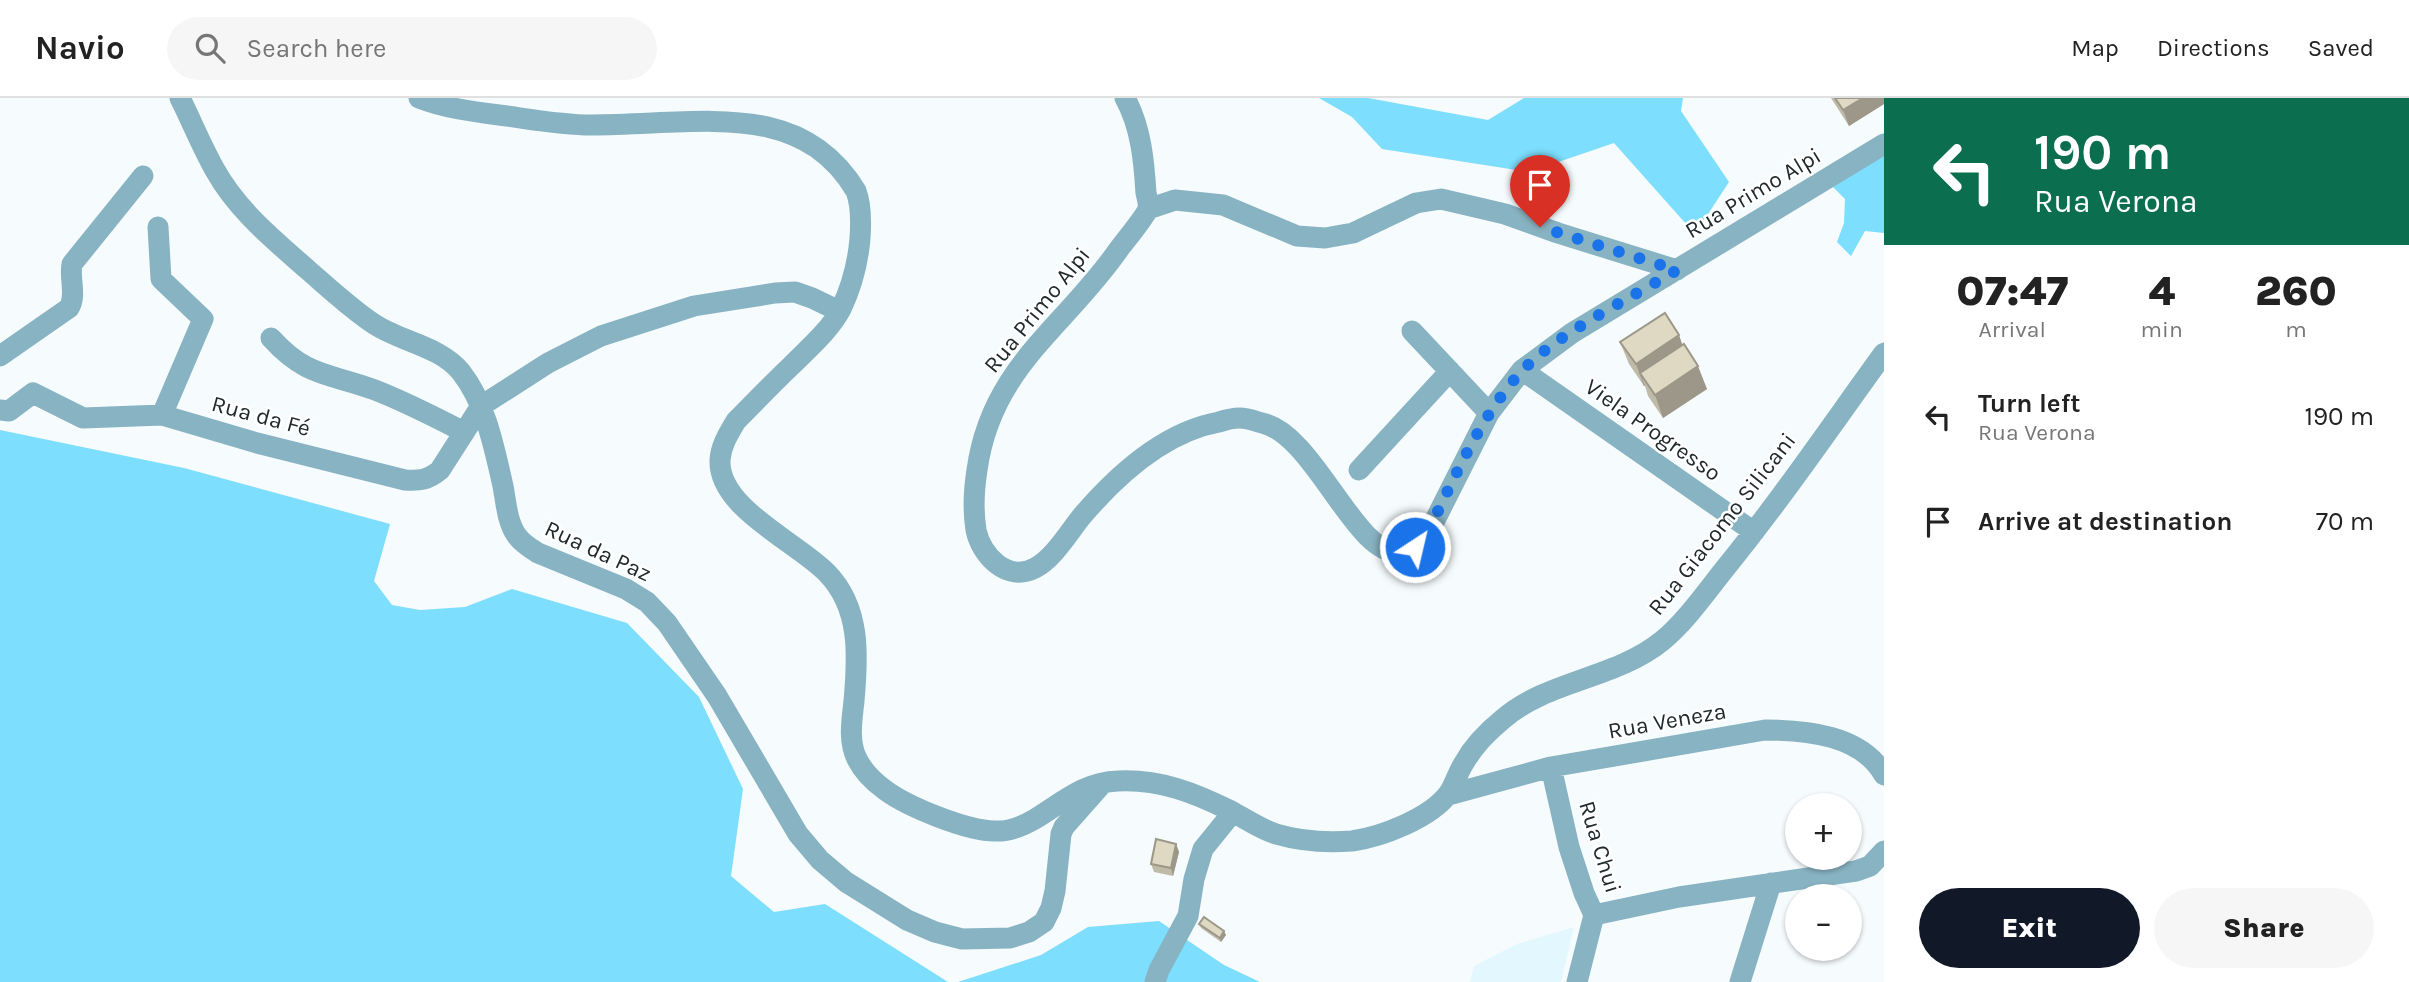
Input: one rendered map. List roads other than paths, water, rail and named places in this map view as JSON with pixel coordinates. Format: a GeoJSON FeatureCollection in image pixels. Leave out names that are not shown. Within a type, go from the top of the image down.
{"type":"FeatureCollection","features":[{"type":"Feature","properties":{"kind":"street","name":"Rua da Paz"},"geometry":{"type":"LineString","coordinates":[[180,98],[215,170],[237,202],[266,233],[356,312],[381,329],[451,362],[462,373],[481,406],[511,523],[517,536],[538,553],[626,589],[647,602],[667,623],[717,696],[798,834],[820,860],[846,883],[907,920],[935,932],[962,939],[1010,938],[1029,932],[1044,922],[1051,908],[1064,827],[1103,782]]}},
{"type":"Feature","properties":{"kind":"street","name":"Rua Giacomo Silicani"},"geometry":{"type":"LineString","coordinates":[[419,98],[442,107],[554,123],[592,125],[638,122],[728,107],[759,106],[784,110],[808,122],[828,139],[845,165],[858,196],[861,228],[858,259],[850,287],[839,311],[804,353],[736,421],[725,438],[720,460],[723,478],[735,499],[754,517],[826,572],[840,589],[851,610],[856,634],[851,730],[855,756],[868,775],[887,792],[937,817],[980,830],[999,832],[1015,828],[1032,821],[1083,788],[1103,782],[1166,784],[1197,795],[1272,833],[1291,838],[1353,841],[1408,823],[1425,814],[1448,795],[1480,738],[1507,715],[1539,696],[1637,657],[1662,641],[1754,533],[1884,353]]}},
{"type":"Feature","properties":{"kind":"street"},"geometry":{"type":"LineString","coordinates":[[1125,98],[1142,148],[1148,209],[1175,200],[1223,205],[1297,236],[1325,238],[1353,233],[1416,203],[1441,199],[1505,214],[1677,270]]}},
{"type":"Feature","properties":{"kind":"street","name":"Rua Primo Alpi"},"geometry":{"type":"LineString","coordinates":[[1148,209],[1111,262],[1015,371],[990,414],[980,444],[974,487],[976,531],[984,551],[995,564],[1010,571],[1024,572],[1035,568],[1047,558],[1100,495],[1130,466],[1172,439],[1204,424],[1239,418],[1268,424],[1289,438],[1312,463],[1361,531],[1381,548],[1399,552],[1415,547],[1427,534],[1489,412],[1522,370],[1572,333],[1884,144]]}},
{"type":"Feature","properties":{"kind":"street"},"geometry":{"type":"LineString","coordinates":[[0,356],[69,309],[74,300],[70,275],[72,264],[143,176]]}},
{"type":"Feature","properties":{"kind":"street"},"geometry":{"type":"LineString","coordinates":[[158,226],[161,279],[203,318],[162,415]]}},
{"type":"Feature","properties":{"kind":"street"},"geometry":{"type":"LineString","coordinates":[[481,406],[548,363],[601,336],[681,310],[775,293],[795,292],[839,311]]}},
{"type":"Feature","properties":{"kind":"street"},"geometry":{"type":"LineString","coordinates":[[1412,331],[1489,412]]}},
{"type":"Feature","properties":{"kind":"street"},"geometry":{"type":"LineString","coordinates":[[271,338],[288,356],[318,374],[373,389],[464,432]]}},
{"type":"Feature","properties":{"kind":"street"},"geometry":{"type":"LineString","coordinates":[[1359,470],[1450,370]]}},
{"type":"Feature","properties":{"kind":"street","name":"Viela Progresso"},"geometry":{"type":"LineString","coordinates":[[1522,370],[1754,533]]}},
{"type":"Feature","properties":{"kind":"street","name":"Rua da Fé"},"geometry":{"type":"LineString","coordinates":[[0,410],[9,411],[33,393],[83,418],[162,415],[257,443],[405,480],[421,481],[440,470],[481,406]]}},
{"type":"Feature","properties":{"kind":"street","name":"Rua Veneza"},"geometry":{"type":"LineString","coordinates":[[1448,795],[1551,767],[1766,730],[1822,734],[1846,743],[1868,756],[1884,775]]}},
{"type":"Feature","properties":{"kind":"street","name":"Rua Chui"},"geometry":{"type":"LineString","coordinates":[[1551,767],[1569,847],[1594,915],[1577,982]]}},
{"type":"Feature","properties":{"kind":"street"},"geometry":{"type":"LineString","coordinates":[[1155,982],[1188,916],[1194,879],[1203,849],[1233,812]]}},
{"type":"Feature","properties":{"kind":"street"},"geometry":{"type":"LineString","coordinates":[[1594,915],[1679,897],[1856,871],[1870,866],[1884,851]]}},
{"type":"Feature","properties":{"kind":"street"},"geometry":{"type":"LineString","coordinates":[[1740,982],[1770,883]]}}]}
